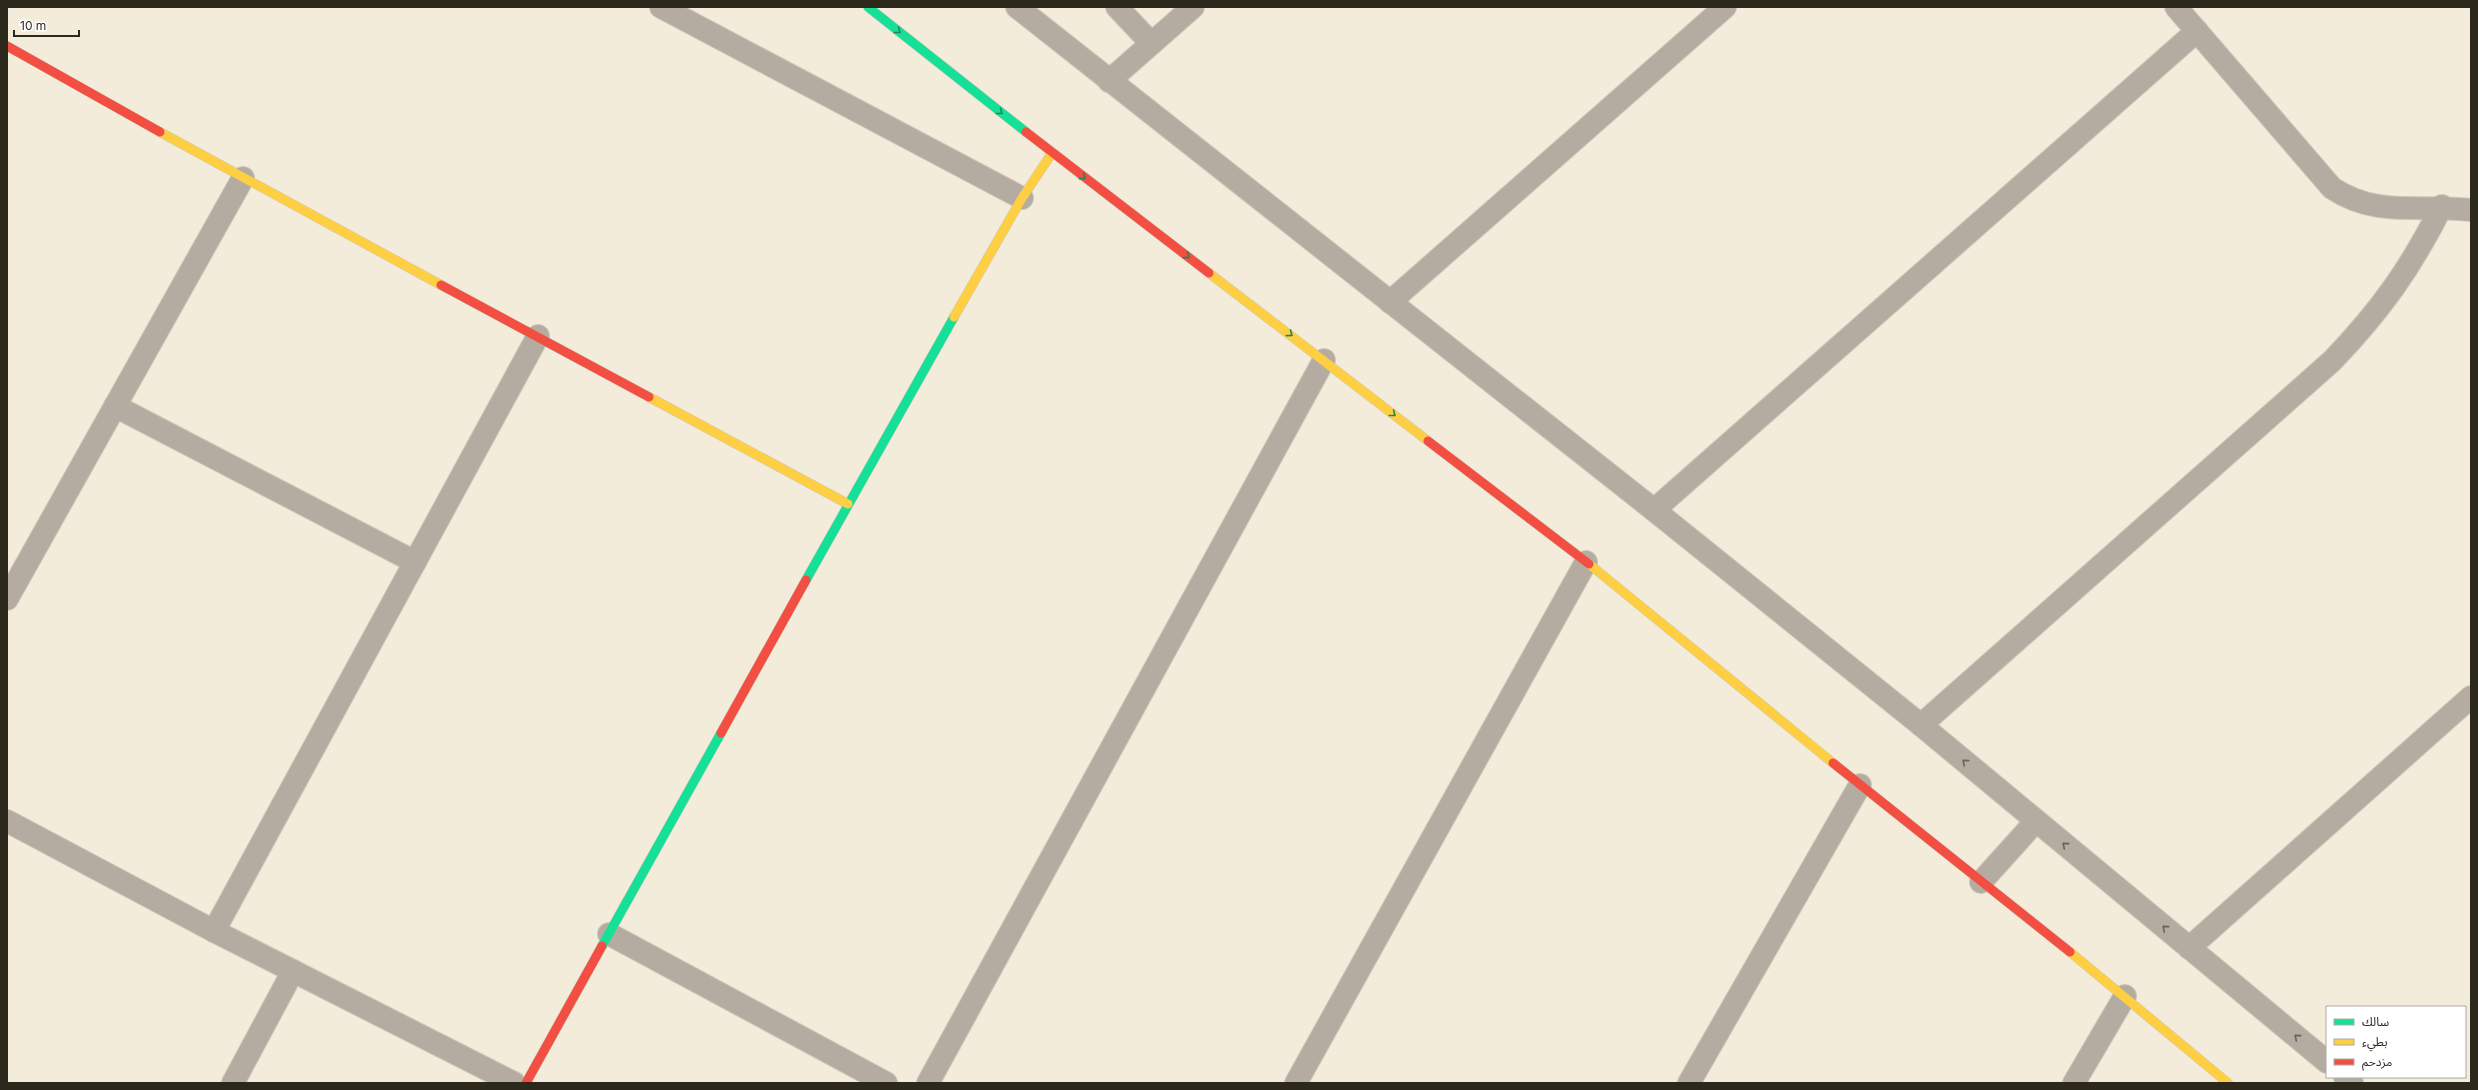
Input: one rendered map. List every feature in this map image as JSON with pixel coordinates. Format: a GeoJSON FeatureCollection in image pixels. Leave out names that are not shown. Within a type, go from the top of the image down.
{"type":"FeatureCollection","features":[{"type":"Feature","properties":{"kind":"street"},"geometry":{"type":"LineString","coordinates":[[662,7],[1022,198]]}},
{"type":"Feature","properties":{"kind":"street"},"geometry":{"type":"LineString","coordinates":[[868,7],[1052,154],[1324,360],[1586,562],[1860,785],[2125,996],[2228,1083]]}},
{"type":"Feature","properties":{"kind":"street"},"geometry":{"type":"LineString","coordinates":[[1017,7],[1654,510],[1921,725],[2326,1061]]}},
{"type":"Feature","properties":{"kind":"street"},"geometry":{"type":"LineString","coordinates":[[1117,7],[1151,43]]}},
{"type":"Feature","properties":{"kind":"street"},"geometry":{"type":"LineString","coordinates":[[1109,81],[1193,7]]}},
{"type":"Feature","properties":{"kind":"street"},"geometry":{"type":"LineString","coordinates":[[1390,302],[1725,7]]}},
{"type":"Feature","properties":{"kind":"street"},"geometry":{"type":"LineString","coordinates":[[2176,7],[2332,188],[2347,198],[2381,208],[2442,206],[2471,210]]}},
{"type":"Feature","properties":{"kind":"street"},"geometry":{"type":"LineString","coordinates":[[1654,510],[2197,31]]}},
{"type":"Feature","properties":{"kind":"street"},"geometry":{"type":"LineString","coordinates":[[7,46],[242,178],[848,504]]}},
{"type":"Feature","properties":{"kind":"street"},"geometry":{"type":"LineString","coordinates":[[526,1083],[848,504],[1022,198],[1052,154]]}},
{"type":"Feature","properties":{"kind":"street"},"geometry":{"type":"LineString","coordinates":[[7,599],[242,178]]}},
{"type":"Feature","properties":{"kind":"street"},"geometry":{"type":"LineString","coordinates":[[1921,725],[2332,361],[2365,326],[2395,288],[2417,254],[2442,206]]}},
{"type":"Feature","properties":{"kind":"street"},"geometry":{"type":"LineString","coordinates":[[214,931],[538,336]]}},
{"type":"Feature","properties":{"kind":"street"},"geometry":{"type":"LineString","coordinates":[[928,1083],[1324,360]]}},
{"type":"Feature","properties":{"kind":"street"},"geometry":{"type":"LineString","coordinates":[[115,406],[415,562]]}},
{"type":"Feature","properties":{"kind":"street"},"geometry":{"type":"LineString","coordinates":[[1296,1083],[1586,562]]}},
{"type":"Feature","properties":{"kind":"street"},"geometry":{"type":"LineString","coordinates":[[2189,948],[2471,696]]}},
{"type":"Feature","properties":{"kind":"street"},"geometry":{"type":"LineString","coordinates":[[1689,1083],[1860,785]]}},
{"type":"Feature","properties":{"kind":"street"},"geometry":{"type":"LineString","coordinates":[[7,821],[214,931],[514,1083]]}},
{"type":"Feature","properties":{"kind":"street"},"geometry":{"type":"LineString","coordinates":[[1982,882],[2036,821]]}},
{"type":"Feature","properties":{"kind":"street"},"geometry":{"type":"LineString","coordinates":[[609,934],[886,1083]]}},
{"type":"Feature","properties":{"kind":"street"},"geometry":{"type":"LineString","coordinates":[[233,1083],[293,971]]}},
{"type":"Feature","properties":{"kind":"street"},"geometry":{"type":"LineString","coordinates":[[2074,1083],[2125,996]]}},
{"type":"Feature","properties":{"kind":"traffic: fast"},"geometry":{"type":"LineString","coordinates":[[868,7],[1026,132]]}},
{"type":"Feature","properties":{"kind":"traffic: fast"},"geometry":{"type":"LineString","coordinates":[[806,580],[954,317]]}},
{"type":"Feature","properties":{"kind":"traffic: fast"},"geometry":{"type":"LineString","coordinates":[[602,946],[721,733]]}},
{"type":"Feature","properties":{"kind":"traffic: slow"},"geometry":{"type":"LineString","coordinates":[[160,132],[441,285]]}},
{"type":"Feature","properties":{"kind":"traffic: slow"},"geometry":{"type":"LineString","coordinates":[[954,317],[1022,198],[1052,153]]}},
{"type":"Feature","properties":{"kind":"traffic: slow"},"geometry":{"type":"LineString","coordinates":[[1209,273],[1428,441]]}},
{"type":"Feature","properties":{"kind":"traffic: slow"},"geometry":{"type":"LineString","coordinates":[[649,397],[848,504]]}},
{"type":"Feature","properties":{"kind":"traffic: slow"},"geometry":{"type":"LineString","coordinates":[[1589,564],[1833,763]]}},
{"type":"Feature","properties":{"kind":"traffic: slow"},"geometry":{"type":"LineString","coordinates":[[2070,952],[2228,1083]]}},
{"type":"Feature","properties":{"kind":"traffic: jam"},"geometry":{"type":"LineString","coordinates":[[7,46],[160,132]]}},
{"type":"Feature","properties":{"kind":"traffic: jam"},"geometry":{"type":"LineString","coordinates":[[1026,132],[1209,273]]}},
{"type":"Feature","properties":{"kind":"traffic: jam"},"geometry":{"type":"LineString","coordinates":[[441,285],[649,397]]}},
{"type":"Feature","properties":{"kind":"traffic: jam"},"geometry":{"type":"LineString","coordinates":[[1428,441],[1589,564]]}},
{"type":"Feature","properties":{"kind":"traffic: jam"},"geometry":{"type":"LineString","coordinates":[[721,733],[806,580]]}},
{"type":"Feature","properties":{"kind":"traffic: jam"},"geometry":{"type":"LineString","coordinates":[[1833,763],[2070,952]]}},
{"type":"Feature","properties":{"kind":"traffic: jam"},"geometry":{"type":"LineString","coordinates":[[526,1083],[602,946]]}}]}
